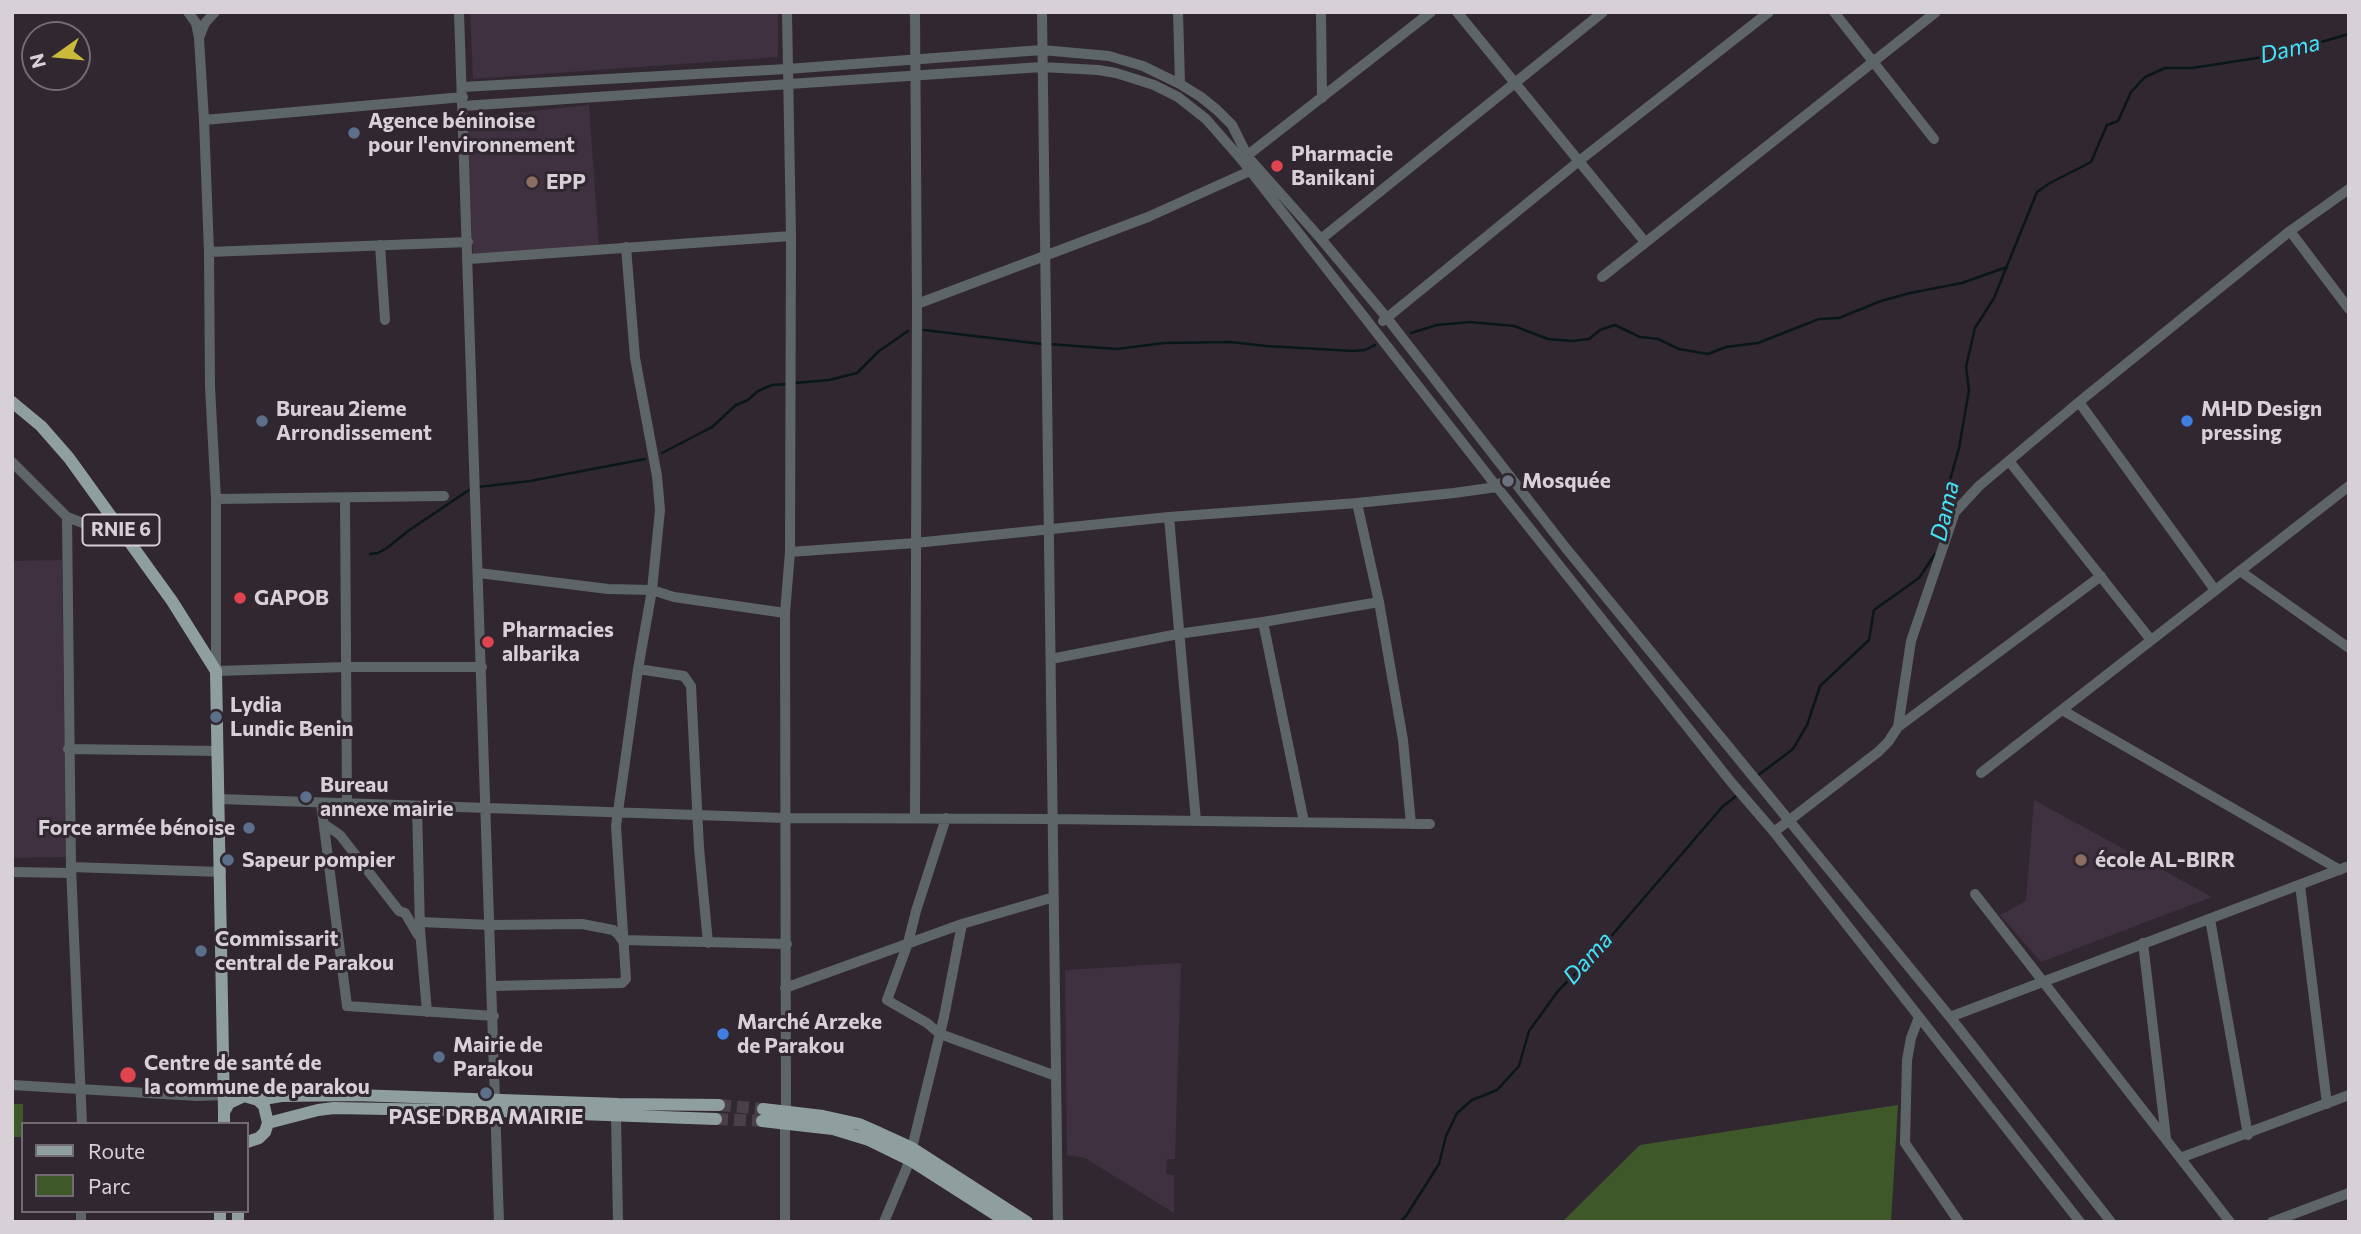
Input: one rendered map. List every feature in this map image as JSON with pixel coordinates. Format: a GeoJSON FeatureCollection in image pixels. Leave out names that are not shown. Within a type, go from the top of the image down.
{"type":"FeatureCollection","features":[{"type":"Feature","properties":{"kind":"main road","name":"RNIE 6"},"geometry":{"type":"LineString","coordinates":[[12,402],[55,441],[172,601],[216,671]]}},
{"type":"Feature","properties":{"kind":"main road"},"geometry":{"type":"LineString","coordinates":[[216,671],[223,1075],[230,1096],[224,1118]]}},
{"type":"Feature","properties":{"kind":"main road"},"geometry":{"type":"LineString","coordinates":[[230,1096],[258,1100],[318,1094],[497,1105],[616,1116],[716,1119]]}},
{"type":"Feature","properties":{"kind":"main road"},"geometry":{"type":"LineString","coordinates":[[248,1145],[265,1132],[268,1123],[268,1114],[258,1100]]}},
{"type":"Feature","properties":{"kind":"main road"},"geometry":{"type":"LineString","coordinates":[[268,1123],[334,1108],[719,1105]]}},
{"type":"Feature","properties":{"kind":"main road"},"geometry":{"type":"LineString","coordinates":[[763,1115],[786,1117],[846,1131],[911,1154],[1027,1222]]}},
{"type":"Feature","properties":{"kind":"main road"},"geometry":{"type":"LineString","coordinates":[[911,1154],[1007,1222]]}},
{"type":"Feature","properties":{"kind":"street"},"geometry":{"type":"LineString","coordinates":[[188,12],[196,23],[199,38],[204,120],[210,387],[216,499],[216,671],[482,667]]}},
{"type":"Feature","properties":{"kind":"street"},"geometry":{"type":"LineString","coordinates":[[199,38],[205,23],[215,12]]}},
{"type":"Feature","properties":{"kind":"street"},"geometry":{"type":"LineString","coordinates":[[459,12],[499,1222]]}},
{"type":"Feature","properties":{"kind":"street"},"geometry":{"type":"LineString","coordinates":[[785,1222],[785,613],[790,552],[791,236],[787,12]]}},
{"type":"Feature","properties":{"kind":"street"},"geometry":{"type":"LineString","coordinates":[[915,12],[915,818]]}},
{"type":"Feature","properties":{"kind":"street"},"geometry":{"type":"LineString","coordinates":[[1042,12],[1058,1222]]}},
{"type":"Feature","properties":{"kind":"street"},"geometry":{"type":"LineString","coordinates":[[1178,12],[1180,84]]}},
{"type":"Feature","properties":{"kind":"street"},"geometry":{"type":"LineString","coordinates":[[1321,12],[1322,98]]}},
{"type":"Feature","properties":{"kind":"street"},"geometry":{"type":"LineString","coordinates":[[1245,158],[1431,12]]}},
{"type":"Feature","properties":{"kind":"street"},"geometry":{"type":"LineString","coordinates":[[1457,12],[1645,242]]}},
{"type":"Feature","properties":{"kind":"street"},"geometry":{"type":"LineString","coordinates":[[1321,239],[1603,12]]}},
{"type":"Feature","properties":{"kind":"street"},"geometry":{"type":"LineString","coordinates":[[1373,329],[1579,161],[1769,12]]}},
{"type":"Feature","properties":{"kind":"street"},"geometry":{"type":"LineString","coordinates":[[1834,12],[1934,139]]}},
{"type":"Feature","properties":{"kind":"street"},"geometry":{"type":"LineString","coordinates":[[1602,277],[1936,12]]}},
{"type":"Feature","properties":{"kind":"street"},"geometry":{"type":"LineString","coordinates":[[204,120],[787,69],[1042,50],[1109,56],[1143,66],[1180,84],[1217,110],[1232,125],[1250,171],[2080,1222]]}},
{"type":"Feature","properties":{"kind":"street"},"geometry":{"type":"LineString","coordinates":[[463,97],[787,85],[1042,67],[1098,69],[1134,77],[1178,97],[1206,119],[1245,158],[1321,239],[1387,318],[1508,476],[1950,1017],[2112,1222]]}},
{"type":"Feature","properties":{"kind":"street"},"geometry":{"type":"LineString","coordinates":[[917,304],[1148,217],[1250,171]]}},
{"type":"Feature","properties":{"kind":"street"},"geometry":{"type":"LineString","coordinates":[[1898,727],[1910,641],[1955,512],[1979,486],[2079,402],[2290,231],[2349,189]]}},
{"type":"Feature","properties":{"kind":"street"},"geometry":{"type":"LineString","coordinates":[[2290,231],[2349,309]]}},
{"type":"Feature","properties":{"kind":"street"},"geometry":{"type":"LineString","coordinates":[[469,259],[791,236]]}},
{"type":"Feature","properties":{"kind":"street"},"geometry":{"type":"LineString","coordinates":[[209,252],[468,242]]}},
{"type":"Feature","properties":{"kind":"street"},"geometry":{"type":"LineString","coordinates":[[380,245],[385,320]]}},
{"type":"Feature","properties":{"kind":"street"},"geometry":{"type":"LineString","coordinates":[[493,986],[622,983],[626,979],[615,839],[638,669],[652,590],[660,510],[635,358],[626,247]]}},
{"type":"Feature","properties":{"kind":"street"},"geometry":{"type":"LineString","coordinates":[[2079,402],[2215,590]]}},
{"type":"Feature","properties":{"kind":"street"},"geometry":{"type":"LineString","coordinates":[[2009,461],[2151,640]]}},
{"type":"Feature","properties":{"kind":"street"},"geometry":{"type":"LineString","coordinates":[[12,462],[67,517],[83,523],[114,521]]}},
{"type":"Feature","properties":{"kind":"street"},"geometry":{"type":"LineString","coordinates":[[790,552],[915,543],[1169,517],[1357,503],[1497,487],[1508,476]]}},
{"type":"Feature","properties":{"kind":"street"},"geometry":{"type":"LineString","coordinates":[[1981,773],[2349,486]]}},
{"type":"Feature","properties":{"kind":"street"},"geometry":{"type":"LineString","coordinates":[[216,499],[444,496]]}},
{"type":"Feature","properties":{"kind":"street"},"geometry":{"type":"LineString","coordinates":[[345,498],[347,803]]}},
{"type":"Feature","properties":{"kind":"street"},"geometry":{"type":"LineString","coordinates":[[1357,503],[1379,602],[1403,740],[1411,824]]}},
{"type":"Feature","properties":{"kind":"street"},"geometry":{"type":"LineString","coordinates":[[67,517],[68,749],[82,1122]]}},
{"type":"Feature","properties":{"kind":"street"},"geometry":{"type":"LineString","coordinates":[[1169,517],[1196,821]]}},
{"type":"Feature","properties":{"kind":"street"},"geometry":{"type":"LineString","coordinates":[[2240,571],[2349,648]]}},
{"type":"Feature","properties":{"kind":"street"},"geometry":{"type":"LineString","coordinates":[[479,573],[608,589],[652,590],[674,597],[785,613]]}},
{"type":"Feature","properties":{"kind":"street"},"geometry":{"type":"LineString","coordinates":[[1774,832],[1878,752],[1898,727],[2101,576]]}},
{"type":"Feature","properties":{"kind":"street"},"geometry":{"type":"LineString","coordinates":[[1051,659],[1178,634],[1379,602]]}},
{"type":"Feature","properties":{"kind":"street"},"geometry":{"type":"LineString","coordinates":[[1263,622],[1304,822]]}},
{"type":"Feature","properties":{"kind":"street"},"geometry":{"type":"LineString","coordinates":[[638,669],[684,676],[691,686],[697,814],[708,943]]}},
{"type":"Feature","properties":{"kind":"street"},"geometry":{"type":"LineString","coordinates":[[2062,710],[2344,868]]}},
{"type":"Feature","properties":{"kind":"street"},"geometry":{"type":"LineString","coordinates":[[68,749],[218,751]]}},
{"type":"Feature","properties":{"kind":"street"},"geometry":{"type":"LineString","coordinates":[[219,799],[786,818],[1053,818],[1430,824]]}},
{"type":"Feature","properties":{"kind":"street"},"geometry":{"type":"LineString","coordinates":[[321,803],[346,1006],[494,1016]]}},
{"type":"Feature","properties":{"kind":"street"},"geometry":{"type":"LineString","coordinates":[[417,806],[419,922],[427,1012]]}},
{"type":"Feature","properties":{"kind":"street"},"geometry":{"type":"LineString","coordinates":[[946,818],[908,943],[887,1000],[928,1023],[940,1034],[1056,1076]]}},
{"type":"Feature","properties":{"kind":"street"},"geometry":{"type":"LineString","coordinates":[[324,824],[340,835],[398,910],[405,913],[421,940]]}},
{"type":"Feature","properties":{"kind":"street"},"geometry":{"type":"LineString","coordinates":[[1950,1017],[2344,868]]}},
{"type":"Feature","properties":{"kind":"street"},"geometry":{"type":"LineString","coordinates":[[12,872],[221,872]]}},
{"type":"Feature","properties":{"kind":"street"},"geometry":{"type":"LineString","coordinates":[[2300,885],[2327,1104]]}},
{"type":"Feature","properties":{"kind":"street"},"geometry":{"type":"LineString","coordinates":[[1975,894],[2230,1222]]}},
{"type":"Feature","properties":{"kind":"street"},"geometry":{"type":"LineString","coordinates":[[785,988],[962,924],[1054,897]]}},
{"type":"Feature","properties":{"kind":"street"},"geometry":{"type":"LineString","coordinates":[[2210,919],[2248,1135]]}},
{"type":"Feature","properties":{"kind":"street"},"geometry":{"type":"LineString","coordinates":[[419,922],[491,925],[582,924],[612,930],[622,940]]}},
{"type":"Feature","properties":{"kind":"street"},"geometry":{"type":"LineString","coordinates":[[884,1222],[911,1154],[940,1034],[962,924]]}},
{"type":"Feature","properties":{"kind":"street"},"geometry":{"type":"LineString","coordinates":[[622,940],[787,944]]}},
{"type":"Feature","properties":{"kind":"street"},"geometry":{"type":"LineString","coordinates":[[2143,943],[2166,1140]]}},
{"type":"Feature","properties":{"kind":"street"},"geometry":{"type":"LineString","coordinates":[[1919,1017],[1911,1038],[1908,1060],[1905,1143],[1959,1222]]}},
{"type":"Feature","properties":{"kind":"street"},"geometry":{"type":"LineString","coordinates":[[12,1085],[230,1096]]}},
{"type":"Feature","properties":{"kind":"street"},"geometry":{"type":"LineString","coordinates":[[2180,1158],[2349,1096]]}},
{"type":"Feature","properties":{"kind":"street"},"geometry":{"type":"LineString","coordinates":[[616,1116],[618,1222]]}},
{"type":"Feature","properties":{"kind":"street"},"geometry":{"type":"LineString","coordinates":[[2272,1222],[2349,1193]]}},
{"type":"Feature","properties":{"kind":"shaded area"},"geometry":{"type":"Polygon","coordinates":[[[470,12],[778,12],[778,57],[473,79],[470,12]]]}},
{"type":"Feature","properties":{"kind":"shaded area","name":"EPP"},"geometry":{"type":"Polygon","coordinates":[[[589,105],[599,246],[473,254],[466,118],[589,105]]]}},
{"type":"Feature","properties":{"kind":"shaded area"},"geometry":{"type":"Polygon","coordinates":[[[62,560],[66,857],[12,858],[12,561],[62,560]]]}},
{"type":"Feature","properties":{"kind":"shaded area"},"geometry":{"type":"Polygon","coordinates":[[[2034,800],[2212,897],[2041,962],[2000,915],[2026,901],[2034,800]]]}},
{"type":"Feature","properties":{"kind":"shaded area"},"geometry":{"type":"Polygon","coordinates":[[[1181,963],[1175,1159],[1167,1159],[1166,1174],[1174,1175],[1174,1213],[1085,1158],[1067,1155],[1065,970],[1181,963]]]}},
{"type":"Feature","properties":{"kind":"green space"},"geometry":{"type":"Polygon","coordinates":[[[12,1104],[23,1104],[21,1137],[12,1137],[12,1104]]]}},
{"type":"Feature","properties":{"kind":"green space"},"geometry":{"type":"Polygon","coordinates":[[[1898,1105],[1891,1222],[1562,1222],[1640,1145],[1898,1105]]]}},
{"type":"Feature","properties":{"kind":"waterway","name":"Dama"},"geometry":{"type":"LineString","coordinates":[[1945,528],[1948,487],[1959,448],[1969,390],[1966,367],[1975,328],[1994,298],[2037,192],[2091,162],[2107,125],[2118,121],[2131,92],[2145,77],[2165,68],[2192,68],[2276,55],[2349,34]]}},
{"type":"Feature","properties":{"kind":"waterway"},"geometry":{"type":"LineString","coordinates":[[1411,333],[1437,325],[1470,322],[1514,326],[1548,339],[1572,341],[1589,339],[1600,330],[1615,325],[1640,337],[1658,339],[1679,349],[1708,354],[1726,347],[1758,343],[1819,319],[1839,318],[1881,301],[1962,283],[2007,267]]}},
{"type":"Feature","properties":{"kind":"waterway"},"geometry":{"type":"LineString","coordinates":[[924,330],[1042,344]]}},
{"type":"Feature","properties":{"kind":"waterway"},"geometry":{"type":"LineString","coordinates":[[795,383],[829,380],[857,373],[879,351],[908,331]]}},
{"type":"Feature","properties":{"kind":"waterway"},"geometry":{"type":"LineString","coordinates":[[1049,344],[1117,349],[1164,343],[1231,342],[1353,351],[1365,350],[1375,345]]}},
{"type":"Feature","properties":{"kind":"waterway"},"geometry":{"type":"LineString","coordinates":[[662,453],[712,427],[736,405],[748,400],[758,391],[772,385],[788,384]]}},
{"type":"Feature","properties":{"kind":"waterway"},"geometry":{"type":"LineString","coordinates":[[478,487],[530,481],[645,459]]}},
{"type":"Feature","properties":{"kind":"waterway"},"geometry":{"type":"LineString","coordinates":[[370,554],[387,548],[472,488]]}},
{"type":"Feature","properties":{"kind":"waterway","name":"Dama"},"geometry":{"type":"LineString","coordinates":[[1756,777],[1793,749],[1807,725],[1820,686],[1869,640],[1874,610],[1919,578],[1935,554]]}},
{"type":"Feature","properties":{"kind":"waterway","name":"Dama"},"geometry":{"type":"LineString","coordinates":[[1400,1222],[1439,1164],[1446,1136],[1457,1113],[1472,1100],[1497,1090],[1519,1066],[1529,1031],[1558,991],[1601,948],[1723,806],[1739,794]]}},
{"type":"Feature","properties":{"kind":"tunnel"},"geometry":{"type":"LineString","coordinates":[[719,1105],[763,1109]]}},
{"type":"Feature","properties":{"kind":"tunnel"},"geometry":{"type":"LineString","coordinates":[[716,1119],[762,1121]]}},
{"type":"Feature","properties":{"kind":"place","name":"Agence béninoise pour l'environnement"},"geometry":{"type":"Point","coordinates":[354,133]}},
{"type":"Feature","properties":{"kind":"place","name":"Pharmacie Banikani"},"geometry":{"type":"Point","coordinates":[1277,166]}},
{"type":"Feature","properties":{"kind":"place","name":"EPP"},"geometry":{"type":"Point","coordinates":[532,182]}},
{"type":"Feature","properties":{"kind":"place","name":"Bureau 2ieme Arrondissement"},"geometry":{"type":"Point","coordinates":[262,421]}},
{"type":"Feature","properties":{"kind":"place","name":"MHD Design pressing"},"geometry":{"type":"Point","coordinates":[2187,421]}},
{"type":"Feature","properties":{"kind":"place","name":"Mosquée"},"geometry":{"type":"Point","coordinates":[1508,481]}},
{"type":"Feature","properties":{"kind":"place","name":"GAPOB"},"geometry":{"type":"Point","coordinates":[240,598]}},
{"type":"Feature","properties":{"kind":"place","name":"Pharmacies albarika"},"geometry":{"type":"Point","coordinates":[488,642]}},
{"type":"Feature","properties":{"kind":"place","name":"Lydia Lundic Benin"},"geometry":{"type":"Point","coordinates":[216,717]}},
{"type":"Feature","properties":{"kind":"place","name":"Bureau annexe mairie"},"geometry":{"type":"Point","coordinates":[306,797]}},
{"type":"Feature","properties":{"kind":"place","name":"Force armée bénoise"},"geometry":{"type":"Point","coordinates":[249,828]}},
{"type":"Feature","properties":{"kind":"place","name":"Sapeur pompier"},"geometry":{"type":"Point","coordinates":[228,860]}},
{"type":"Feature","properties":{"kind":"place","name":"école AL-BIRR"},"geometry":{"type":"Point","coordinates":[2081,860]}},
{"type":"Feature","properties":{"kind":"place","name":"Commissarit central de Parakou"},"geometry":{"type":"Point","coordinates":[201,951]}},
{"type":"Feature","properties":{"kind":"place","name":"Marché Arzeke de Parakou"},"geometry":{"type":"Point","coordinates":[723,1034]}},
{"type":"Feature","properties":{"kind":"place","name":"Mairie de Parakou"},"geometry":{"type":"Point","coordinates":[439,1057]}},
{"type":"Feature","properties":{"kind":"place","name":"Centre de santé de la commune de parakou"},"geometry":{"type":"Point","coordinates":[128,1075]}},
{"type":"Feature","properties":{"kind":"place","name":"PASE DRBA MAIRIE"},"geometry":{"type":"Point","coordinates":[486,1093]}}]}
